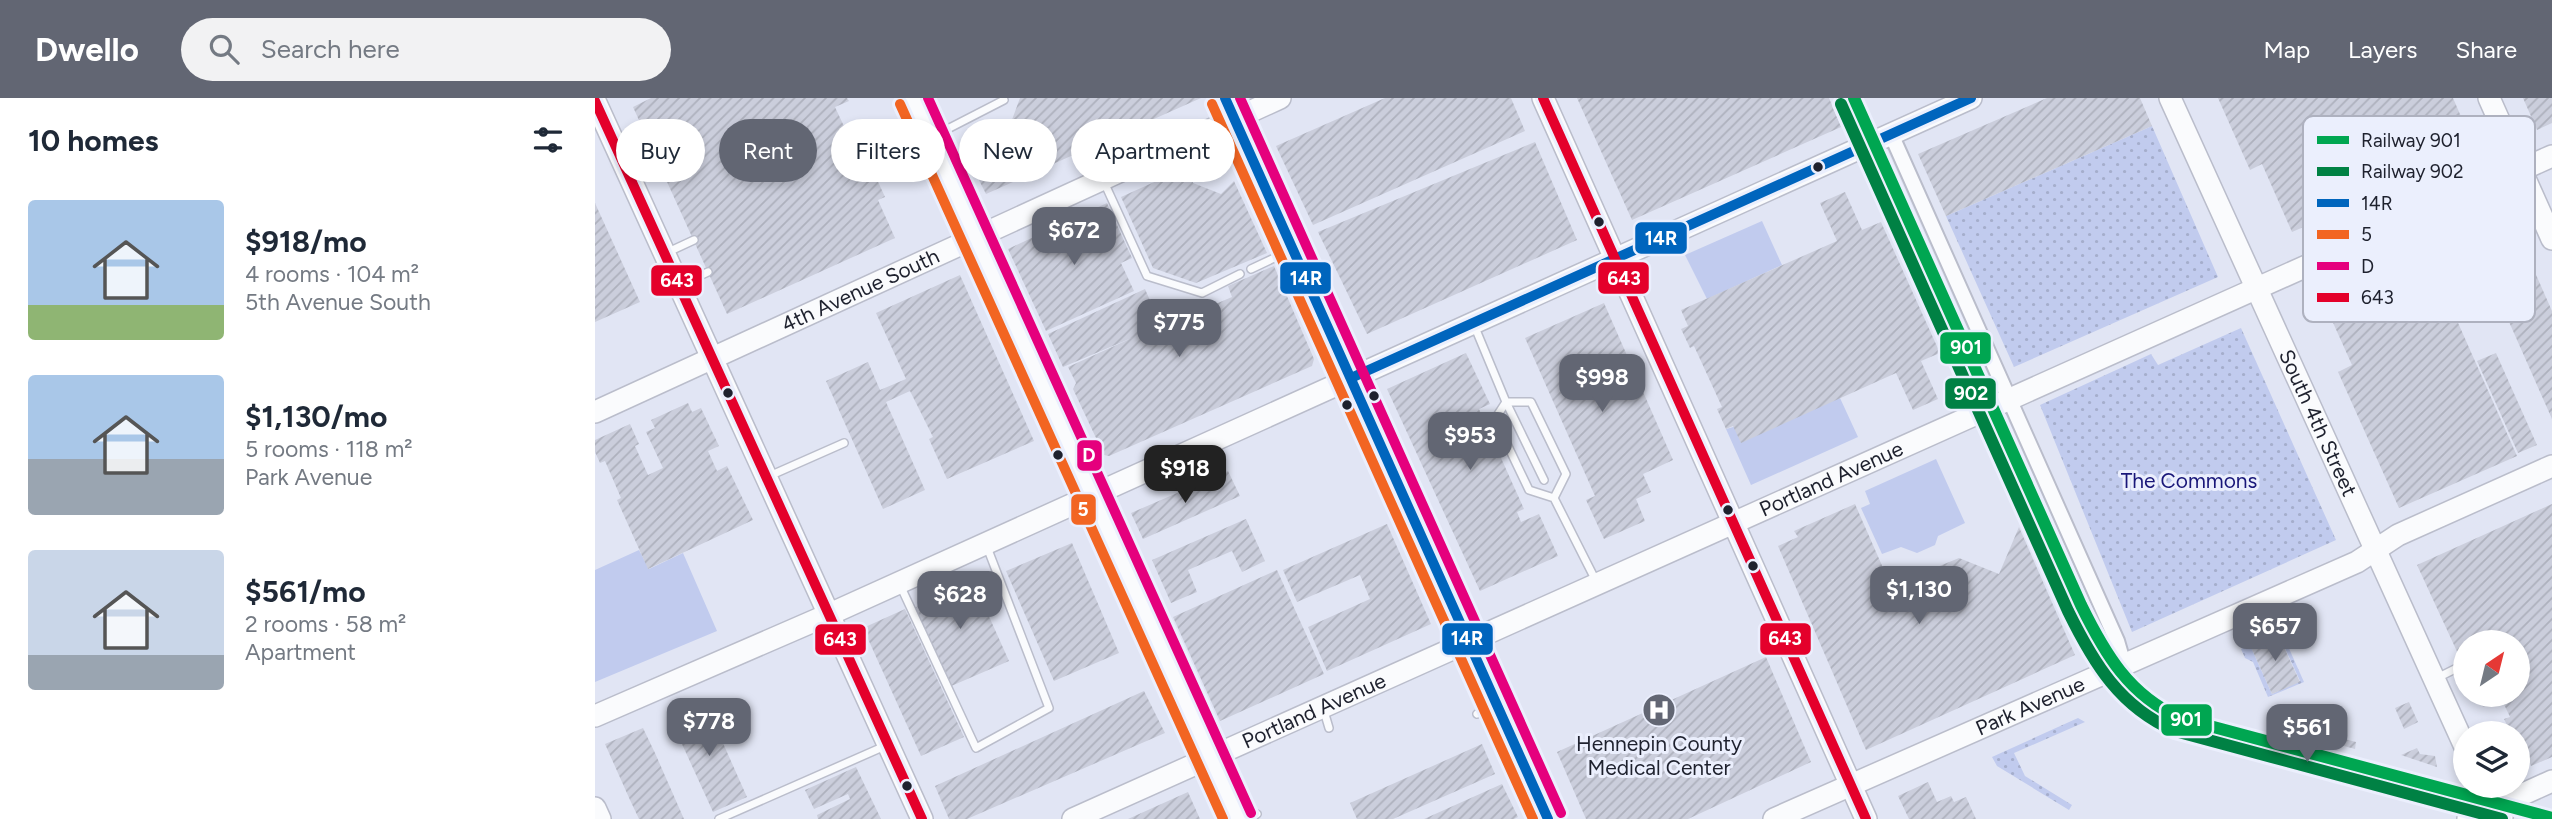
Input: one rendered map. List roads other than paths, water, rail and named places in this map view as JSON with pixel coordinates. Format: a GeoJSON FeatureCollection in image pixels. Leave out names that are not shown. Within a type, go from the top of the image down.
{"type":"FeatureCollection","features":[{"type":"Feature","properties":{"kind":"main road"},"geometry":{"type":"LineString","coordinates":[[913,98],[923,119]]}},
{"type":"Feature","properties":{"kind":"main road"},"geometry":{"type":"LineString","coordinates":[[1225,98],[1234,119]]}},
{"type":"Feature","properties":{"kind":"main road","name":"4th Avenue South"},"geometry":{"type":"LineString","coordinates":[[1234,119],[1280,98]]}},
{"type":"Feature","properties":{"kind":"main road"},"geometry":{"type":"LineString","coordinates":[[1543,98],[1866,819]]}},
{"type":"Feature","properties":{"kind":"main road"},"geometry":{"type":"LineString","coordinates":[[595,716],[830,614],[1472,321],[1615,260],[1971,98]]}},
{"type":"Feature","properties":{"kind":"main road","name":"South 4th Street"},"geometry":{"type":"LineString","coordinates":[[2170,98],[2453,721]]}},
{"type":"Feature","properties":{"kind":"main road"},"geometry":{"type":"LineString","coordinates":[[2489,98],[2497,116]]}},
{"type":"Feature","properties":{"kind":"main road"},"geometry":{"type":"LineString","coordinates":[[595,100],[616,148]]}},
{"type":"Feature","properties":{"kind":"main road"},"geometry":{"type":"LineString","coordinates":[[1235,121],[1548,819]]}},
{"type":"Feature","properties":{"kind":"main road","name":"Portland Avenue"},"geometry":{"type":"LineString","coordinates":[[2535,163],[2552,156]]}},
{"type":"Feature","properties":{"kind":"main road"},"geometry":{"type":"LineString","coordinates":[[945,167],[1210,758],[1247,817]]}},
{"type":"Feature","properties":{"kind":"main road"},"geometry":{"type":"LineString","coordinates":[[631,182],[922,819]]}},
{"type":"Feature","properties":{"kind":"main road","name":"4th Avenue South"},"geometry":{"type":"LineString","coordinates":[[595,412],[1093,182]]}},
{"type":"Feature","properties":{"kind":"main road"},"geometry":{"type":"LineString","coordinates":[[2535,201],[2552,239]]}},
{"type":"Feature","properties":{"kind":"main road","name":"Portland Avenue"},"geometry":{"type":"LineString","coordinates":[[1080,818],[1469,640],[2303,266]]}},
{"type":"Feature","properties":{"kind":"main road","name":"Park Avenue"},"geometry":{"type":"LineString","coordinates":[[1774,819],[2375,553],[2398,535],[2552,466]]}},
{"type":"Feature","properties":{"kind":"main road"},"geometry":{"type":"LineString","coordinates":[[2467,819],[2499,813],[2552,781]]}},
{"type":"Feature","properties":{"kind":"main road"},"geometry":{"type":"LineString","coordinates":[[595,808],[600,819]]}},
{"type":"Feature","properties":{"kind":"street"},"geometry":{"type":"LineString","coordinates":[[1844,98],[2103,674]]}},
{"type":"Feature","properties":{"kind":"street"},"geometry":{"type":"LineString","coordinates":[[1891,134],[2010,397],[2117,641],[2124,665]]}},
{"type":"Feature","properties":{"kind":"lane"},"geometry":{"type":"LineString","coordinates":[[945,130],[1004,100]]}},
{"type":"Feature","properties":{"kind":"lane"},"geometry":{"type":"LineString","coordinates":[[1104,182],[1147,276],[1202,293],[1240,274]]}},
{"type":"Feature","properties":{"kind":"lane"},"geometry":{"type":"LineString","coordinates":[[664,254],[694,240]]}},
{"type":"Feature","properties":{"kind":"lane"},"geometry":{"type":"LineString","coordinates":[[1251,269],[1293,249]]}},
{"type":"Feature","properties":{"kind":"lane"},"geometry":{"type":"LineString","coordinates":[[678,286],[708,272]]}},
{"type":"Feature","properties":{"kind":"lane"},"geometry":{"type":"LineString","coordinates":[[1472,321],[1543,480]]}},
{"type":"Feature","properties":{"kind":"lane"},"geometry":{"type":"LineString","coordinates":[[1506,402],[1531,402],[1566,474],[1554,498]]}},
{"type":"Feature","properties":{"kind":"lane"},"geometry":{"type":"LineString","coordinates":[[1506,402],[1495,419],[1529,490],[1554,498],[1598,584]]}},
{"type":"Feature","properties":{"kind":"lane"},"geometry":{"type":"LineString","coordinates":[[767,478],[844,443]]}},
{"type":"Feature","properties":{"kind":"lane"},"geometry":{"type":"LineString","coordinates":[[898,581],[976,748],[1049,708],[985,542]]}},
{"type":"Feature","properties":{"kind":"lane"},"geometry":{"type":"LineString","coordinates":[[2249,610],[2264,638]]}},
{"type":"Feature","properties":{"kind":"lane"},"geometry":{"type":"LineString","coordinates":[[2434,680],[2453,670]]}},
{"type":"Feature","properties":{"kind":"lane"},"geometry":{"type":"LineString","coordinates":[[1477,714],[1498,704]]}},
{"type":"Feature","properties":{"kind":"lane"},"geometry":{"type":"LineString","coordinates":[[1323,707],[1329,728]]}},
{"type":"Feature","properties":{"kind":"lane"},"geometry":{"type":"LineString","coordinates":[[719,819],[889,744]]}},
{"type":"Feature","properties":{"kind":"rail line","name":"901"},"geometry":{"type":"LineString","coordinates":[[1854,98],[2081,605],[2109,656],[2133,685],[2146,698],[2180,718],[2552,818]]}},
{"type":"Feature","properties":{"kind":"rail line","name":"902"},"geometry":{"type":"LineString","coordinates":[[1841,104],[2068,611],[2088,649],[2111,682],[2139,710],[2175,731],[2502,819]]}},
{"type":"Feature","properties":{"kind":"place","name":"Hennepin County Medical Center"},"geometry":{"type":"Point","coordinates":[1659,710]}},
{"type":"Feature","properties":{"kind":"park label","name":"The Commons"},"geometry":{"type":"Point","coordinates":[2189,481]}}]}
